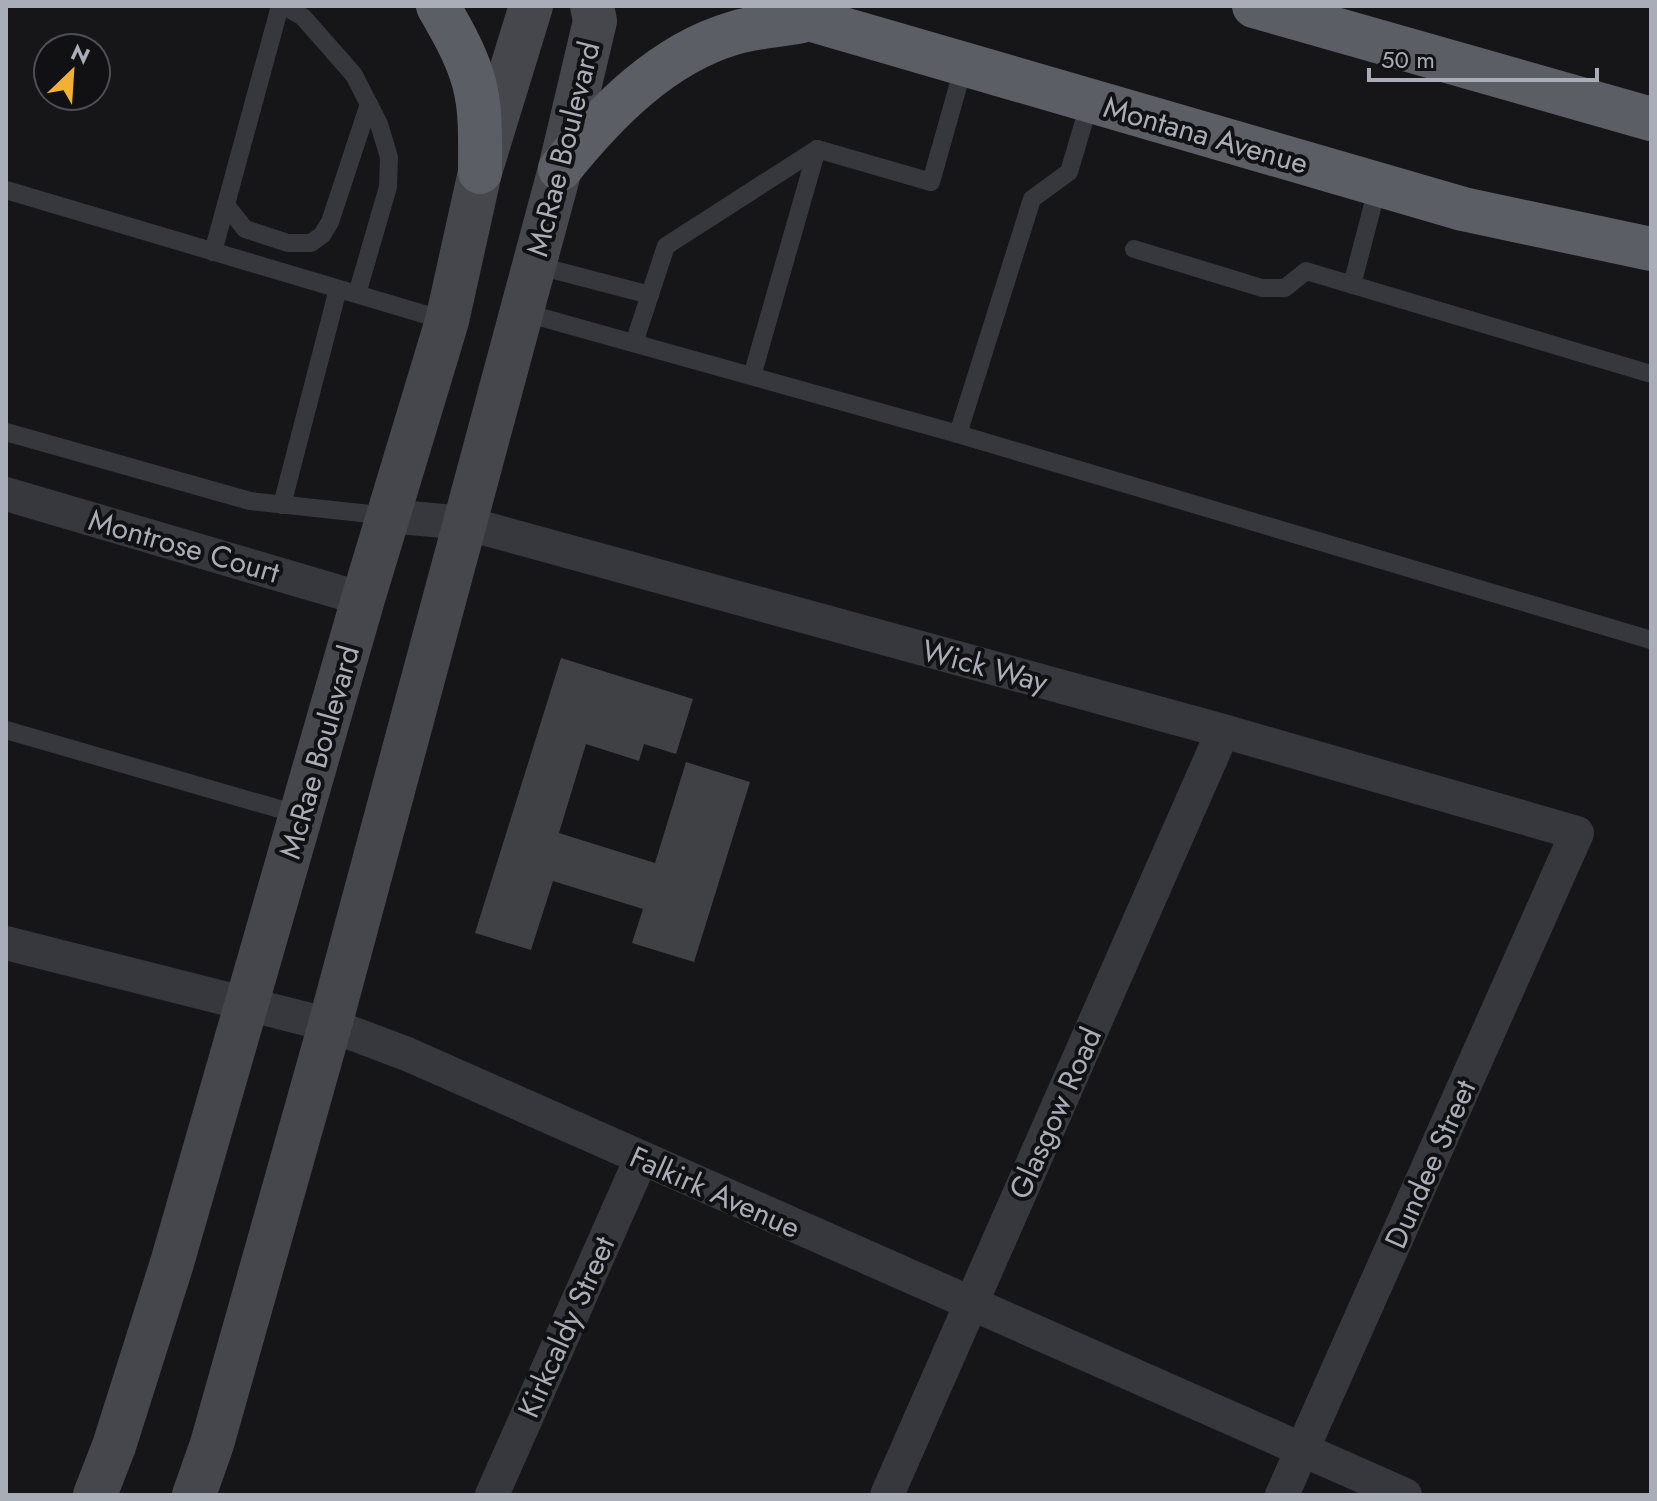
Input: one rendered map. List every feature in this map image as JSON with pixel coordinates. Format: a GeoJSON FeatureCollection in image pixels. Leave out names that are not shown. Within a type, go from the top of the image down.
{"type":"FeatureCollection","features":[{"type":"Feature","properties":{"kind":"highway"},"geometry":{"type":"LineString","coordinates":[[438,6],[456,37],[472,75],[481,123],[480,172]]}},
{"type":"Feature","properties":{"kind":"highway","name":"Montana Avenue"},"geometry":{"type":"LineString","coordinates":[[764,6],[1463,209],[1651,249]]}},
{"type":"Feature","properties":{"kind":"highway"},"geometry":{"type":"LineString","coordinates":[[1254,6],[1651,119]]}},
{"type":"Feature","properties":{"kind":"highway"},"geometry":{"type":"LineString","coordinates":[[560,169],[591,131],[637,87],[672,61],[733,33],[809,20]]}},
{"type":"Feature","properties":{"kind":"main road","name":"McRae Boulevard"},"geometry":{"type":"LineString","coordinates":[[95,1495],[114,1446],[172,1263],[363,599],[447,321],[480,172],[531,6]]}},
{"type":"Feature","properties":{"kind":"main road","name":"McRae Boulevard"},"geometry":{"type":"LineString","coordinates":[[194,1495],[212,1444],[330,1025],[535,265],[595,21],[592,6]]}},
{"type":"Feature","properties":{"kind":"street","name":"Montrose Court"},"geometry":{"type":"LineString","coordinates":[[6,494],[363,599]]}},
{"type":"Feature","properties":{"kind":"street","name":"Wick Way"},"geometry":{"type":"LineString","coordinates":[[389,516],[465,523],[1223,731],[1577,833]]}},
{"type":"Feature","properties":{"kind":"street","name":"Glasgow Road"},"geometry":{"type":"LineString","coordinates":[[887,1495],[1223,731]]}},
{"type":"Feature","properties":{"kind":"street","name":"Dundee Street"},"geometry":{"type":"LineString","coordinates":[[1282,1495],[1577,833]]}},
{"type":"Feature","properties":{"kind":"street","name":"Falkirk Avenue"},"geometry":{"type":"LineString","coordinates":[[6,943],[330,1025],[407,1054],[1405,1495]]}},
{"type":"Feature","properties":{"kind":"street","name":"Kirkcaldy Street"},"geometry":{"type":"LineString","coordinates":[[492,1495],[641,1159]]}},
{"type":"Feature","properties":{"kind":"lane"},"geometry":{"type":"LineString","coordinates":[[213,252],[282,6],[303,17],[354,75],[379,124],[389,157],[388,187],[357,294]]}},
{"type":"Feature","properties":{"kind":"lane"},"geometry":{"type":"LineString","coordinates":[[634,343],[666,246],[817,149],[931,182],[964,65]]}},
{"type":"Feature","properties":{"kind":"lane"},"geometry":{"type":"LineString","coordinates":[[958,434],[1032,199],[1069,172],[1090,101]]}},
{"type":"Feature","properties":{"kind":"lane"},"geometry":{"type":"LineString","coordinates":[[226,205],[245,229],[288,243],[311,243],[322,235],[330,222],[369,104]]}},
{"type":"Feature","properties":{"kind":"lane"},"geometry":{"type":"LineString","coordinates":[[752,376],[817,149]]}},
{"type":"Feature","properties":{"kind":"lane"},"geometry":{"type":"LineString","coordinates":[[1352,285],[1378,185]]}},
{"type":"Feature","properties":{"kind":"lane"},"geometry":{"type":"LineString","coordinates":[[6,190],[447,321]]}},
{"type":"Feature","properties":{"kind":"lane"},"geometry":{"type":"LineString","coordinates":[[1134,249],[1262,288],[1285,288],[1306,271],[1651,374]]}},
{"type":"Feature","properties":{"kind":"lane"},"geometry":{"type":"LineString","coordinates":[[535,265],[650,295]]}},
{"type":"Feature","properties":{"kind":"lane"},"geometry":{"type":"LineString","coordinates":[[282,505],[338,289]]}},
{"type":"Feature","properties":{"kind":"lane"},"geometry":{"type":"LineString","coordinates":[[522,312],[958,434],[1651,640]]}},
{"type":"Feature","properties":{"kind":"lane"},"geometry":{"type":"LineString","coordinates":[[6,432],[250,501],[389,516]]}},
{"type":"Feature","properties":{"kind":"lane"},"geometry":{"type":"LineString","coordinates":[[6,730],[300,815]]}},
{"type":"Feature","properties":{"kind":"building"},"geometry":{"type":"Polygon","coordinates":[[[561,658],[693,699],[676,754],[644,744],[639,761],[586,744],[559,833],[655,863],[686,762],[750,782],[694,962],[632,943],[643,909],[553,881],[531,950],[475,933],[561,658]]]}}]}
